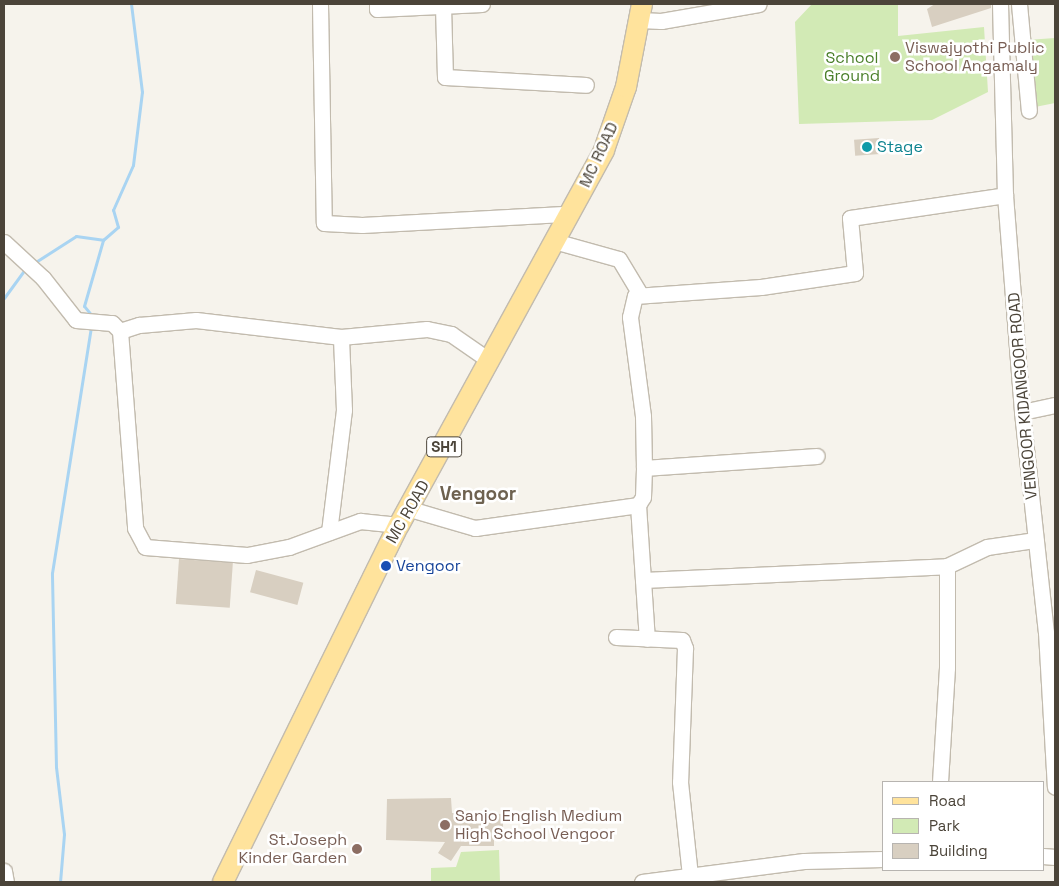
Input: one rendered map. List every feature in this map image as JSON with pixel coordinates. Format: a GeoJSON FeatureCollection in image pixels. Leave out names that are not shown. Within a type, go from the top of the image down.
{"type":"FeatureCollection","features":[{"type":"Feature","properties":{"kind":"main road","name":"MC ROAD"},"geometry":{"type":"LineString","coordinates":[[223,882],[404,517],[554,241],[620,111],[641,12]]}},
{"type":"Feature","properties":{"kind":"street"},"geometry":{"type":"LineString","coordinates":[[320,4],[324,223],[362,225],[568,214]]}},
{"type":"Feature","properties":{"kind":"street"},"geometry":{"type":"LineString","coordinates":[[377,4],[377,9],[482,4]]}},
{"type":"Feature","properties":{"kind":"street"},"geometry":{"type":"LineString","coordinates":[[641,12],[661,21],[759,4]]}},
{"type":"Feature","properties":{"kind":"street","name":"VENGOOR KIDANGOOR ROAD"},"geometry":{"type":"LineString","coordinates":[[1000,4],[1005,195],[1022,412],[1046,632],[1055,788]]}},
{"type":"Feature","properties":{"kind":"street"},"geometry":{"type":"LineString","coordinates":[[1003,115],[1030,112],[1019,4]]}},
{"type":"Feature","properties":{"kind":"street"},"geometry":{"type":"LineString","coordinates":[[443,6],[445,76],[586,85]]}},
{"type":"Feature","properties":{"kind":"street"},"geometry":{"type":"LineString","coordinates":[[647,639],[638,505],[643,497],[643,416],[630,317],[631,303],[640,294],[761,287],[855,273],[850,218],[1005,195]]}},
{"type":"Feature","properties":{"kind":"street"},"geometry":{"type":"LineString","coordinates":[[554,241],[619,259],[640,294]]}},
{"type":"Feature","properties":{"kind":"street"},"geometry":{"type":"LineString","coordinates":[[4,242],[43,278],[76,320],[112,323],[120,331],[136,528],[145,547],[247,555],[289,547],[360,521],[404,517],[475,528],[638,505]]}},
{"type":"Feature","properties":{"kind":"street"},"geometry":{"type":"LineString","coordinates":[[120,331],[139,325],[196,320],[341,337],[428,330],[451,334],[490,361]]}},
{"type":"Feature","properties":{"kind":"street"},"geometry":{"type":"LineString","coordinates":[[329,532],[344,410],[341,337]]}},
{"type":"Feature","properties":{"kind":"street"},"geometry":{"type":"LineString","coordinates":[[1022,412],[1055,406]]}},
{"type":"Feature","properties":{"kind":"street"},"geometry":{"type":"LineString","coordinates":[[644,468],[817,456]]}},
{"type":"Feature","properties":{"kind":"street"},"geometry":{"type":"LineString","coordinates":[[643,580],[947,566],[987,547],[1035,540]]}},
{"type":"Feature","properties":{"kind":"street"},"geometry":{"type":"LineString","coordinates":[[940,781],[947,668],[947,566]]}},
{"type":"Feature","properties":{"kind":"street"},"geometry":{"type":"LineString","coordinates":[[616,637],[682,640],[685,648],[680,782],[690,876]]}},
{"type":"Feature","properties":{"kind":"street"},"geometry":{"type":"LineString","coordinates":[[642,882],[804,861],[882,859]]}},
{"type":"Feature","properties":{"kind":"street"},"geometry":{"type":"LineString","coordinates":[[4,871],[6,882]]}},
{"type":"Feature","properties":{"kind":"green space","name":"School Ground"},"geometry":{"type":"Polygon","coordinates":[[[812,4],[898,4],[898,36],[984,27],[988,92],[932,120],[799,124],[795,22],[812,4]]]}},
{"type":"Feature","properties":{"kind":"green space"},"geometry":{"type":"Polygon","coordinates":[[[1055,38],[1055,103],[1035,107],[1027,40],[1055,38]]]}},
{"type":"Feature","properties":{"kind":"green space"},"geometry":{"type":"Polygon","coordinates":[[[499,850],[500,882],[431,882],[431,868],[456,867],[461,852],[499,850]]]}},
{"type":"Feature","properties":{"kind":"building"},"geometry":{"type":"Polygon","coordinates":[[[935,4],[991,4],[991,8],[932,27],[927,9],[935,4]]]}},
{"type":"Feature","properties":{"kind":"building","name":"Stage"},"geometry":{"type":"Polygon","coordinates":[[[879,138],[880,154],[855,156],[854,140],[879,138]]]}},
{"type":"Feature","properties":{"kind":"building"},"geometry":{"type":"Polygon","coordinates":[[[179,559],[233,563],[230,608],[176,604],[179,559]]]}},
{"type":"Feature","properties":{"kind":"building"},"geometry":{"type":"Polygon","coordinates":[[[256,570],[303,583],[297,605],[250,592],[256,570]]]}},
{"type":"Feature","properties":{"kind":"building"},"geometry":{"type":"Polygon","coordinates":[[[451,798],[452,813],[503,814],[503,839],[494,839],[494,846],[461,846],[451,861],[438,853],[445,842],[386,840],[387,799],[451,798]]]}},
{"type":"Feature","properties":{"kind":"waterway"},"geometry":{"type":"LineString","coordinates":[[34,263],[76,236],[103,240],[118,227],[113,210],[133,165],[142,92],[131,4]]}},
{"type":"Feature","properties":{"kind":"waterway"},"geometry":{"type":"LineString","coordinates":[[93,317],[84,306],[103,240]]}},
{"type":"Feature","properties":{"kind":"waterway"},"geometry":{"type":"LineString","coordinates":[[4,298],[26,268]]}},
{"type":"Feature","properties":{"kind":"waterway"},"geometry":{"type":"LineString","coordinates":[[60,882],[64,834],[56,767],[52,573],[91,326]]}},
{"type":"Feature","properties":{"kind":"place","name":"Viswajyothi Public School Angamaly"},"geometry":{"type":"Point","coordinates":[895,57]}},
{"type":"Feature","properties":{"kind":"place","name":"Stage"},"geometry":{"type":"Point","coordinates":[867,147]}},
{"type":"Feature","properties":{"kind":"place","name":"Vengoor"},"geometry":{"type":"Point","coordinates":[386,566]}},
{"type":"Feature","properties":{"kind":"place","name":"Sanjo English Medium High School Vengoor"},"geometry":{"type":"Point","coordinates":[445,825]}},
{"type":"Feature","properties":{"kind":"place","name":"St.Joseph Kinder Garden"},"geometry":{"type":"Point","coordinates":[357,849]}},
{"type":"Feature","properties":{"kind":"district","name":"Vengoor"},"geometry":{"type":"Point","coordinates":[478,494]}}]}
